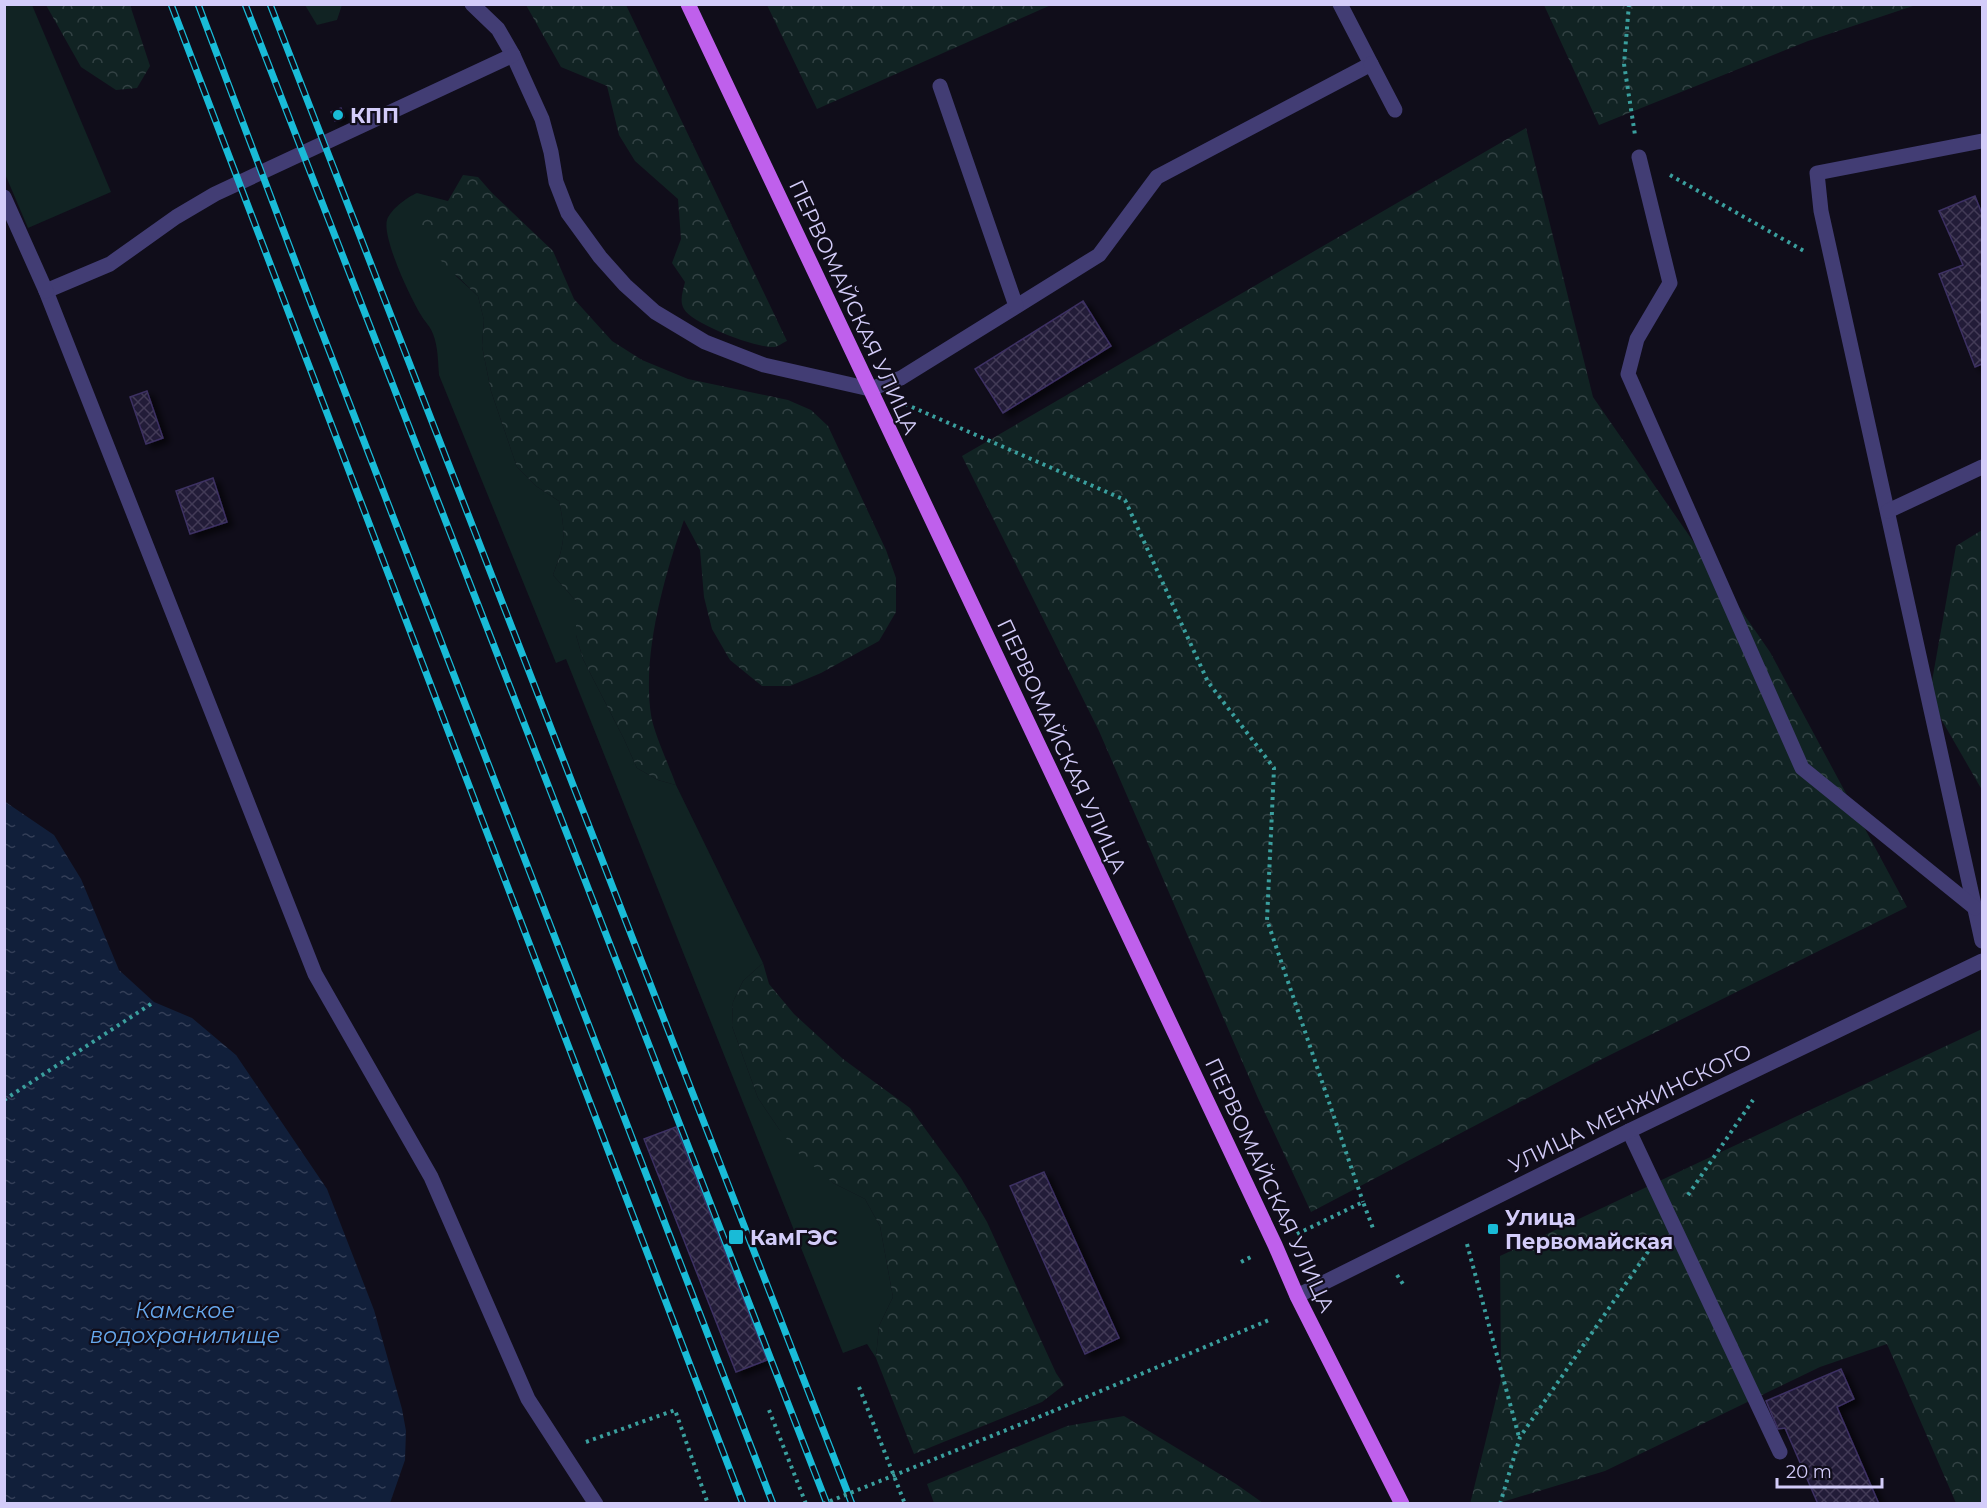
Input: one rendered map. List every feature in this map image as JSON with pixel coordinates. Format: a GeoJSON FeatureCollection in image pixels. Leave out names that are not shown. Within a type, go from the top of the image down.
{"type":"FeatureCollection","features":[{"type":"Feature","properties":{"kind":"main road","name":"ПЕРВОМАЙСКАЯ УЛИЦА"},"geometry":{"type":"LineString","coordinates":[[688,4],[1275,1245],[1297,1296],[1402,1503]]}},
{"type":"Feature","properties":{"kind":"street"},"geometry":{"type":"LineString","coordinates":[[472,4],[498,29],[513,55],[542,119],[556,182],[568,213],[600,257],[625,285],[655,312],[705,342],[764,365],[870,389],[901,378],[1099,255],[1157,177],[1371,64]]}},
{"type":"Feature","properties":{"kind":"street"},"geometry":{"type":"LineString","coordinates":[[1340,4],[1395,110]]}},
{"type":"Feature","properties":{"kind":"street"},"geometry":{"type":"LineString","coordinates":[[46,291],[110,264],[176,217],[215,194],[513,55]]}},
{"type":"Feature","properties":{"kind":"street"},"geometry":{"type":"LineString","coordinates":[[939,86],[1016,306]]}},
{"type":"Feature","properties":{"kind":"street"},"geometry":{"type":"LineString","coordinates":[[1983,141],[1817,173],[1821,211],[1983,941]]}},
{"type":"Feature","properties":{"kind":"street"},"geometry":{"type":"LineString","coordinates":[[1639,157],[1670,283],[1637,339],[1628,374],[1802,768],[1975,908]]}},
{"type":"Feature","properties":{"kind":"street"},"geometry":{"type":"LineString","coordinates":[[4,197],[46,291],[315,974],[431,1177],[528,1399],[596,1503]]}},
{"type":"Feature","properties":{"kind":"street"},"geometry":{"type":"LineString","coordinates":[[1887,512],[1983,466]]}},
{"type":"Feature","properties":{"kind":"street","name":"УЛИЦА МЕНЖИНСКОГО"},"geometry":{"type":"LineString","coordinates":[[1297,1296],[1629,1131],[1983,961]]}},
{"type":"Feature","properties":{"kind":"street"},"geometry":{"type":"LineString","coordinates":[[1629,1131],[1780,1452]]}},
{"type":"Feature","properties":{"kind":"path"},"geometry":{"type":"LineString","coordinates":[[1629,4],[1624,63],[1639,157],[1834,268]]}},
{"type":"Feature","properties":{"kind":"path"},"geometry":{"type":"LineString","coordinates":[[870,389],[1125,500],[1208,682],[1274,768],[1268,920],[1363,1202],[1383,1253],[1403,1284]]}},
{"type":"Feature","properties":{"kind":"path"},"geometry":{"type":"LineString","coordinates":[[4,1100],[154,1002]]}},
{"type":"Feature","properties":{"kind":"path"},"geometry":{"type":"LineString","coordinates":[[1500,1503],[1520,1437],[1754,1100]]}},
{"type":"Feature","properties":{"kind":"path"},"geometry":{"type":"LineString","coordinates":[[1241,1262],[1363,1202]]}},
{"type":"Feature","properties":{"kind":"path"},"geometry":{"type":"LineString","coordinates":[[1467,1244],[1520,1437]]}},
{"type":"Feature","properties":{"kind":"path"},"geometry":{"type":"LineString","coordinates":[[823,1503],[1082,1399],[1269,1320]]}},
{"type":"Feature","properties":{"kind":"path"},"geometry":{"type":"LineString","coordinates":[[859,1387],[905,1503]]}},
{"type":"Feature","properties":{"kind":"path"},"geometry":{"type":"LineString","coordinates":[[562,1451],[675,1410],[708,1503]]}},
{"type":"Feature","properties":{"kind":"path"},"geometry":{"type":"LineString","coordinates":[[770,1410],[806,1503]]}},
{"type":"Feature","properties":{"kind":"green space"},"geometry":{"type":"Polygon","coordinates":[[[4,5],[32,5],[111,192],[28,228],[5,174],[4,5]]]}},
{"type":"Feature","properties":{"kind":"green space"},"geometry":{"type":"Polygon","coordinates":[[[46,5],[130,5],[150,66],[137,88],[116,90],[81,67],[46,5]]]}},
{"type":"Feature","properties":{"kind":"green space"},"geometry":{"type":"Polygon","coordinates":[[[305,5],[342,5],[337,20],[317,25],[305,5]]]}},
{"type":"Feature","properties":{"kind":"green space"},"geometry":{"type":"Polygon","coordinates":[[[526,5],[626,5],[787,341],[775,347],[767,347],[741,340],[699,322],[684,309],[682,292],[685,282],[672,263],[681,239],[678,199],[635,161],[619,135],[607,86],[561,67],[526,5]]]}},
{"type":"Feature","properties":{"kind":"green space"},"geometry":{"type":"Polygon","coordinates":[[[767,5],[1051,5],[817,109],[767,5]]]}},
{"type":"Feature","properties":{"kind":"green space"},"geometry":{"type":"Polygon","coordinates":[[[1544,5],[1916,5],[1808,41],[1599,125],[1544,5]]]}},
{"type":"Feature","properties":{"kind":"green space"},"geometry":{"type":"Polygon","coordinates":[[[1526,128],[1593,397],[1770,652],[1907,907],[1596,1062],[1311,1212],[1258,1098],[1099,731],[962,456],[1526,128]]]}},
{"type":"Feature","properties":{"kind":"green space"},"geometry":{"type":"Polygon","coordinates":[[[463,175],[478,177],[553,251],[574,299],[612,341],[642,360],[688,379],[788,400],[811,410],[828,426],[886,550],[896,578],[896,612],[879,641],[821,673],[790,686],[762,686],[730,660],[712,629],[704,597],[700,550],[684,520],[662,591],[652,642],[649,691],[653,723],[676,785],[658,780],[637,768],[583,659],[576,635],[576,601],[553,575],[563,538],[559,501],[536,486],[517,467],[491,391],[482,346],[484,320],[478,296],[438,258],[422,227],[420,206],[448,201],[463,175]]]}},
{"type":"Feature","properties":{"kind":"green space"},"geometry":{"type":"Polygon","coordinates":[[[417,193],[448,201],[456,276],[478,296],[484,320],[482,346],[491,391],[517,467],[536,486],[559,501],[563,538],[553,575],[576,601],[576,635],[583,659],[637,768],[658,780],[676,785],[763,963],[743,981],[733,1002],[732,1026],[758,1098],[779,1129],[833,1183],[865,1199],[880,1226],[893,1297],[879,1326],[876,1358],[867,1344],[843,1353],[566,659],[556,663],[439,375],[433,334],[404,282],[387,229],[387,220],[395,208],[417,193]]]}},
{"type":"Feature","properties":{"kind":"green space"},"geometry":{"type":"Polygon","coordinates":[[[1982,530],[1982,790],[1929,698],[1956,546],[1982,530]]]}},
{"type":"Feature","properties":{"kind":"green space"},"geometry":{"type":"Polygon","coordinates":[[[763,963],[769,984],[794,1014],[843,1059],[910,1108],[961,1178],[987,1222],[1056,1373],[1064,1385],[1042,1402],[914,1454],[876,1358],[879,1326],[893,1297],[880,1226],[865,1199],[833,1183],[796,1151],[779,1129],[758,1098],[732,1026],[733,1002],[743,981],[763,963]]]}},
{"type":"Feature","properties":{"kind":"green space"},"geometry":{"type":"Polygon","coordinates":[[[1982,1029],[1982,1503],[1956,1503],[1887,1344],[1820,1367],[1605,1471],[1499,1503],[1470,1504],[1501,1379],[1500,1256],[1982,1029]]]}},
{"type":"Feature","properties":{"kind":"green space"},"geometry":{"type":"Polygon","coordinates":[[[1124,1416],[1263,1503],[934,1503],[927,1484],[1067,1426],[1124,1416]]]}},
{"type":"Feature","properties":{"kind":"water","name":"Камское водохранилище"},"geometry":{"type":"Polygon","coordinates":[[[4,801],[54,835],[81,879],[119,970],[154,1002],[192,1018],[236,1055],[327,1189],[374,1310],[402,1409],[406,1431],[405,1460],[390,1503],[5,1503],[4,801]]]}},
{"type":"Feature","properties":{"kind":"building","name":"КПП"},"geometry":{"type":"Polygon","coordinates":[[[341,108],[344,117],[335,121],[331,112],[341,108]]]}},
{"type":"Feature","properties":{"kind":"building"},"geometry":{"type":"Polygon","coordinates":[[[1975,196],[1982,214],[1982,364],[1975,367],[1939,274],[1963,265],[1939,211],[1975,196]]]}},
{"type":"Feature","properties":{"kind":"building"},"geometry":{"type":"Polygon","coordinates":[[[1083,301],[1111,346],[1003,413],[975,369],[1083,301]]]}},
{"type":"Feature","properties":{"kind":"building"},"geometry":{"type":"Polygon","coordinates":[[[147,391],[163,438],[146,444],[130,397],[147,391]]]}},
{"type":"Feature","properties":{"kind":"building"},"geometry":{"type":"Polygon","coordinates":[[[213,478],[227,522],[190,534],[176,491],[213,478]]]}},
{"type":"Feature","properties":{"kind":"building"},"geometry":{"type":"Polygon","coordinates":[[[676,1127],[767,1360],[736,1372],[644,1139],[676,1127]]]}},
{"type":"Feature","properties":{"kind":"building"},"geometry":{"type":"Polygon","coordinates":[[[1044,1172],[1119,1338],[1085,1354],[1010,1186],[1044,1172]]]}},
{"type":"Feature","properties":{"kind":"building"},"geometry":{"type":"Polygon","coordinates":[[[1841,1369],[1854,1399],[1837,1407],[1879,1504],[1818,1504],[1785,1428],[1778,1429],[1766,1401],[1841,1369]]]}},
{"type":"Feature","properties":{"kind":"railway"},"geometry":{"type":"LineString","coordinates":[[171,4],[743,1504]]}},
{"type":"Feature","properties":{"kind":"railway"},"geometry":{"type":"LineString","coordinates":[[198,4],[773,1504]]}},
{"type":"Feature","properties":{"kind":"railway"},"geometry":{"type":"LineString","coordinates":[[245,4],[827,1504]]}},
{"type":"Feature","properties":{"kind":"railway"},"geometry":{"type":"LineString","coordinates":[[270,4],[852,1504]]}},
{"type":"Feature","properties":{"kind":"place","name":"КПП"},"geometry":{"type":"Point","coordinates":[338,115]}},
{"type":"Feature","properties":{"kind":"place","name":"Улица Первомайская"},"geometry":{"type":"Point","coordinates":[1493,1229]}},
{"type":"Feature","properties":{"kind":"place","name":"КамГЭС"},"geometry":{"type":"Point","coordinates":[736,1237]}}]}
